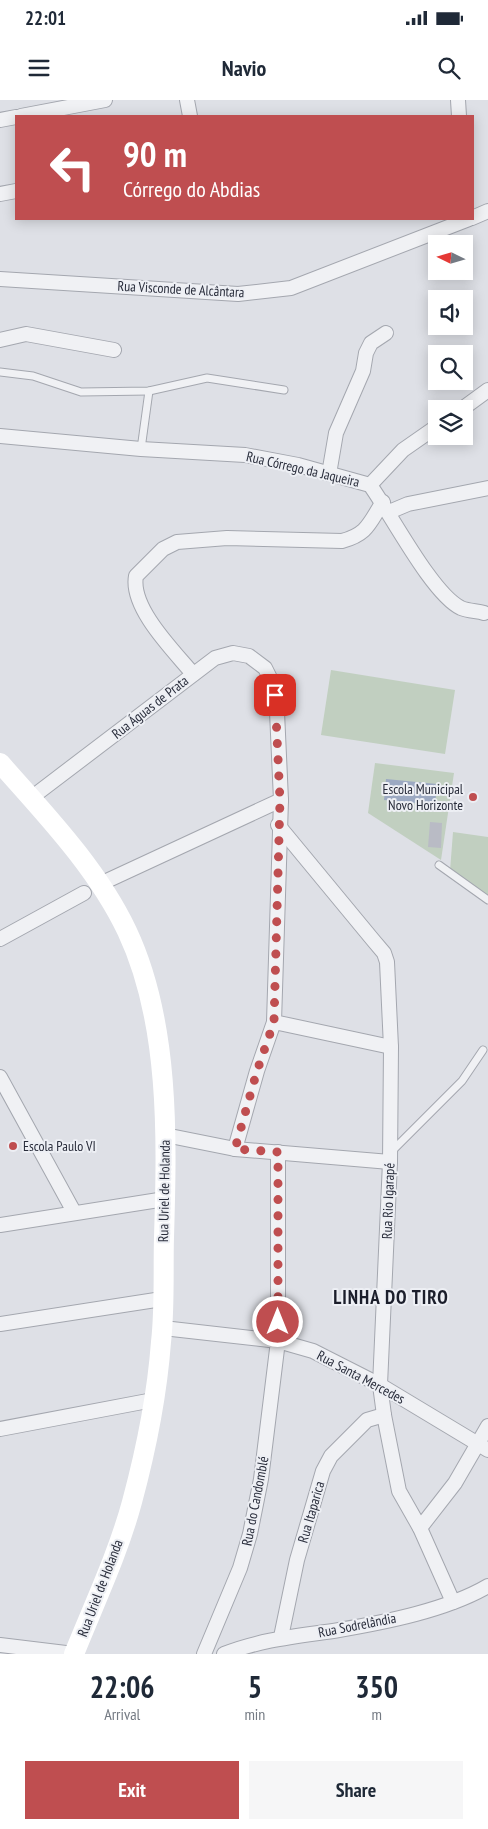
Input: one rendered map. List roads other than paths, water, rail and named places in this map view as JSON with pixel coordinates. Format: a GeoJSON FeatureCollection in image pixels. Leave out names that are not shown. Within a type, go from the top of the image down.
{"type":"FeatureCollection","features":[{"type":"Feature","properties":{"kind":"main road","name":"Rua Uriel de Holanda"},"geometry":{"type":"LineString","coordinates":[[0,763],[31,798],[92,889],[127,931],[140,962],[160,1054],[165,1135],[165,1199],[162,1328],[154,1400],[131,1504],[74,1654]]}},
{"type":"Feature","properties":{"kind":"street"},"geometry":{"type":"LineString","coordinates":[[187,100],[190,115]]}},
{"type":"Feature","properties":{"kind":"street"},"geometry":{"type":"LineString","coordinates":[[458,100],[459,115]]}},
{"type":"Feature","properties":{"kind":"street"},"geometry":{"type":"LineString","coordinates":[[26,115],[101,101]]}},
{"type":"Feature","properties":{"kind":"street"},"geometry":{"type":"LineString","coordinates":[[0,120],[15,117]]}},
{"type":"Feature","properties":{"kind":"street"},"geometry":{"type":"LineString","coordinates":[[0,194],[15,191]]}},
{"type":"Feature","properties":{"kind":"street","name":"Rua Visconde de Alcântara"},"geometry":{"type":"LineString","coordinates":[[474,217],[488,211]]}},
{"type":"Feature","properties":{"kind":"street","name":"Rua Visconde de Alcântara"},"geometry":{"type":"LineString","coordinates":[[0,279],[238,294],[263,293],[291,288],[466,220]]}},
{"type":"Feature","properties":{"kind":"street"},"geometry":{"type":"LineString","coordinates":[[328,474],[336,433],[363,370],[366,352],[371,343],[386,333]]}},
{"type":"Feature","properties":{"kind":"street"},"geometry":{"type":"LineString","coordinates":[[0,340],[26,334],[114,350]]}},
{"type":"Feature","properties":{"kind":"street"},"geometry":{"type":"LineString","coordinates":[[473,401],[488,390]]}},
{"type":"Feature","properties":{"kind":"street"},"geometry":{"type":"LineString","coordinates":[[370,485],[403,450],[428,432]]}},
{"type":"Feature","properties":{"kind":"street","name":"Rua Córrego da Jaqueira"},"geometry":{"type":"LineString","coordinates":[[0,436],[245,455],[298,465],[370,485],[386,507],[419,562],[448,598],[462,608],[484,613]]}},
{"type":"Feature","properties":{"kind":"street"},"geometry":{"type":"LineString","coordinates":[[193,674],[156,629],[140,603],[135,585],[136,576],[163,549],[177,542],[227,538],[342,541],[358,536],[386,507],[488,488]]}},
{"type":"Feature","properties":{"kind":"street","name":"Rua Águas de Prata"},"geometry":{"type":"LineString","coordinates":[[31,798],[215,658],[232,653],[249,656],[258,661],[271,680],[277,712],[280,800]]}},
{"type":"Feature","properties":{"kind":"street"},"geometry":{"type":"LineString","coordinates":[[0,939],[92,889],[280,800],[274,1022],[257,1071],[235,1149]]}},
{"type":"Feature","properties":{"kind":"street","name":"Rua Rio Igarapé"},"geometry":{"type":"LineString","coordinates":[[278,825],[384,953],[390,981],[392,1047],[390,1158],[380,1385],[399,1491],[420,1528],[453,1602]]}},
{"type":"Feature","properties":{"kind":"street"},"geometry":{"type":"LineString","coordinates":[[274,1022],[392,1047]]}},
{"type":"Feature","properties":{"kind":"street"},"geometry":{"type":"LineString","coordinates":[[0,1077],[74,1212]]}},
{"type":"Feature","properties":{"kind":"street"},"geometry":{"type":"LineString","coordinates":[[165,1135],[235,1149],[390,1158]]}},
{"type":"Feature","properties":{"kind":"street","name":"Rua do Candomblé"},"geometry":{"type":"LineString","coordinates":[[204,1654],[240,1568],[250,1534],[261,1479],[278,1341],[278,1152]]}},
{"type":"Feature","properties":{"kind":"street"},"geometry":{"type":"LineString","coordinates":[[0,1225],[165,1199]]}},
{"type":"Feature","properties":{"kind":"street"},"geometry":{"type":"LineString","coordinates":[[0,1324],[162,1299]]}},
{"type":"Feature","properties":{"kind":"street","name":"Rua Santa Mercedes"},"geometry":{"type":"LineString","coordinates":[[162,1328],[278,1341],[313,1351],[380,1385],[483,1448]]}},
{"type":"Feature","properties":{"kind":"street"},"geometry":{"type":"LineString","coordinates":[[0,1429],[154,1400]]}},
{"type":"Feature","properties":{"kind":"street","name":"Rua Itaparica"},"geometry":{"type":"LineString","coordinates":[[281,1638],[297,1560],[323,1471],[331,1456],[367,1420],[384,1415]]}},
{"type":"Feature","properties":{"kind":"street"},"geometry":{"type":"LineString","coordinates":[[420,1528],[483,1448],[488,1426]]}},
{"type":"Feature","properties":{"kind":"street","name":"Rua Sodrelândia"},"geometry":{"type":"LineString","coordinates":[[224,1654],[245,1646],[281,1638],[340,1630],[402,1616],[453,1602],[488,1586]]}},
{"type":"Feature","properties":{"kind":"street"},"geometry":{"type":"LineString","coordinates":[[0,1645],[74,1654]]}},
{"type":"Feature","properties":{"kind":"lane"},"geometry":{"type":"LineString","coordinates":[[0,372],[33,376],[80,392],[148,392],[207,378],[284,390]]}},
{"type":"Feature","properties":{"kind":"lane"},"geometry":{"type":"LineString","coordinates":[[141,448],[148,392]]}},
{"type":"Feature","properties":{"kind":"lane"},"geometry":{"type":"LineString","coordinates":[[439,865],[488,900]]}},
{"type":"Feature","properties":{"kind":"lane"},"geometry":{"type":"LineString","coordinates":[[390,1158],[462,1080],[483,1050]]}},
{"type":"Feature","properties":{"kind":"water"},"geometry":{"type":"Polygon","coordinates":[[[386,779],[437,784],[435,805],[384,800],[386,779]]]}},
{"type":"Feature","properties":{"kind":"place","name":"Escola Municipal Novo Horizonte"},"geometry":{"type":"Point","coordinates":[473,797]}},
{"type":"Feature","properties":{"kind":"place","name":"Escola Paulo VI"},"geometry":{"type":"Point","coordinates":[13,1146]}},
{"type":"Feature","properties":{"kind":"district","name":"LINHA DO TIRO"},"geometry":{"type":"Point","coordinates":[391,1297]}}]}
